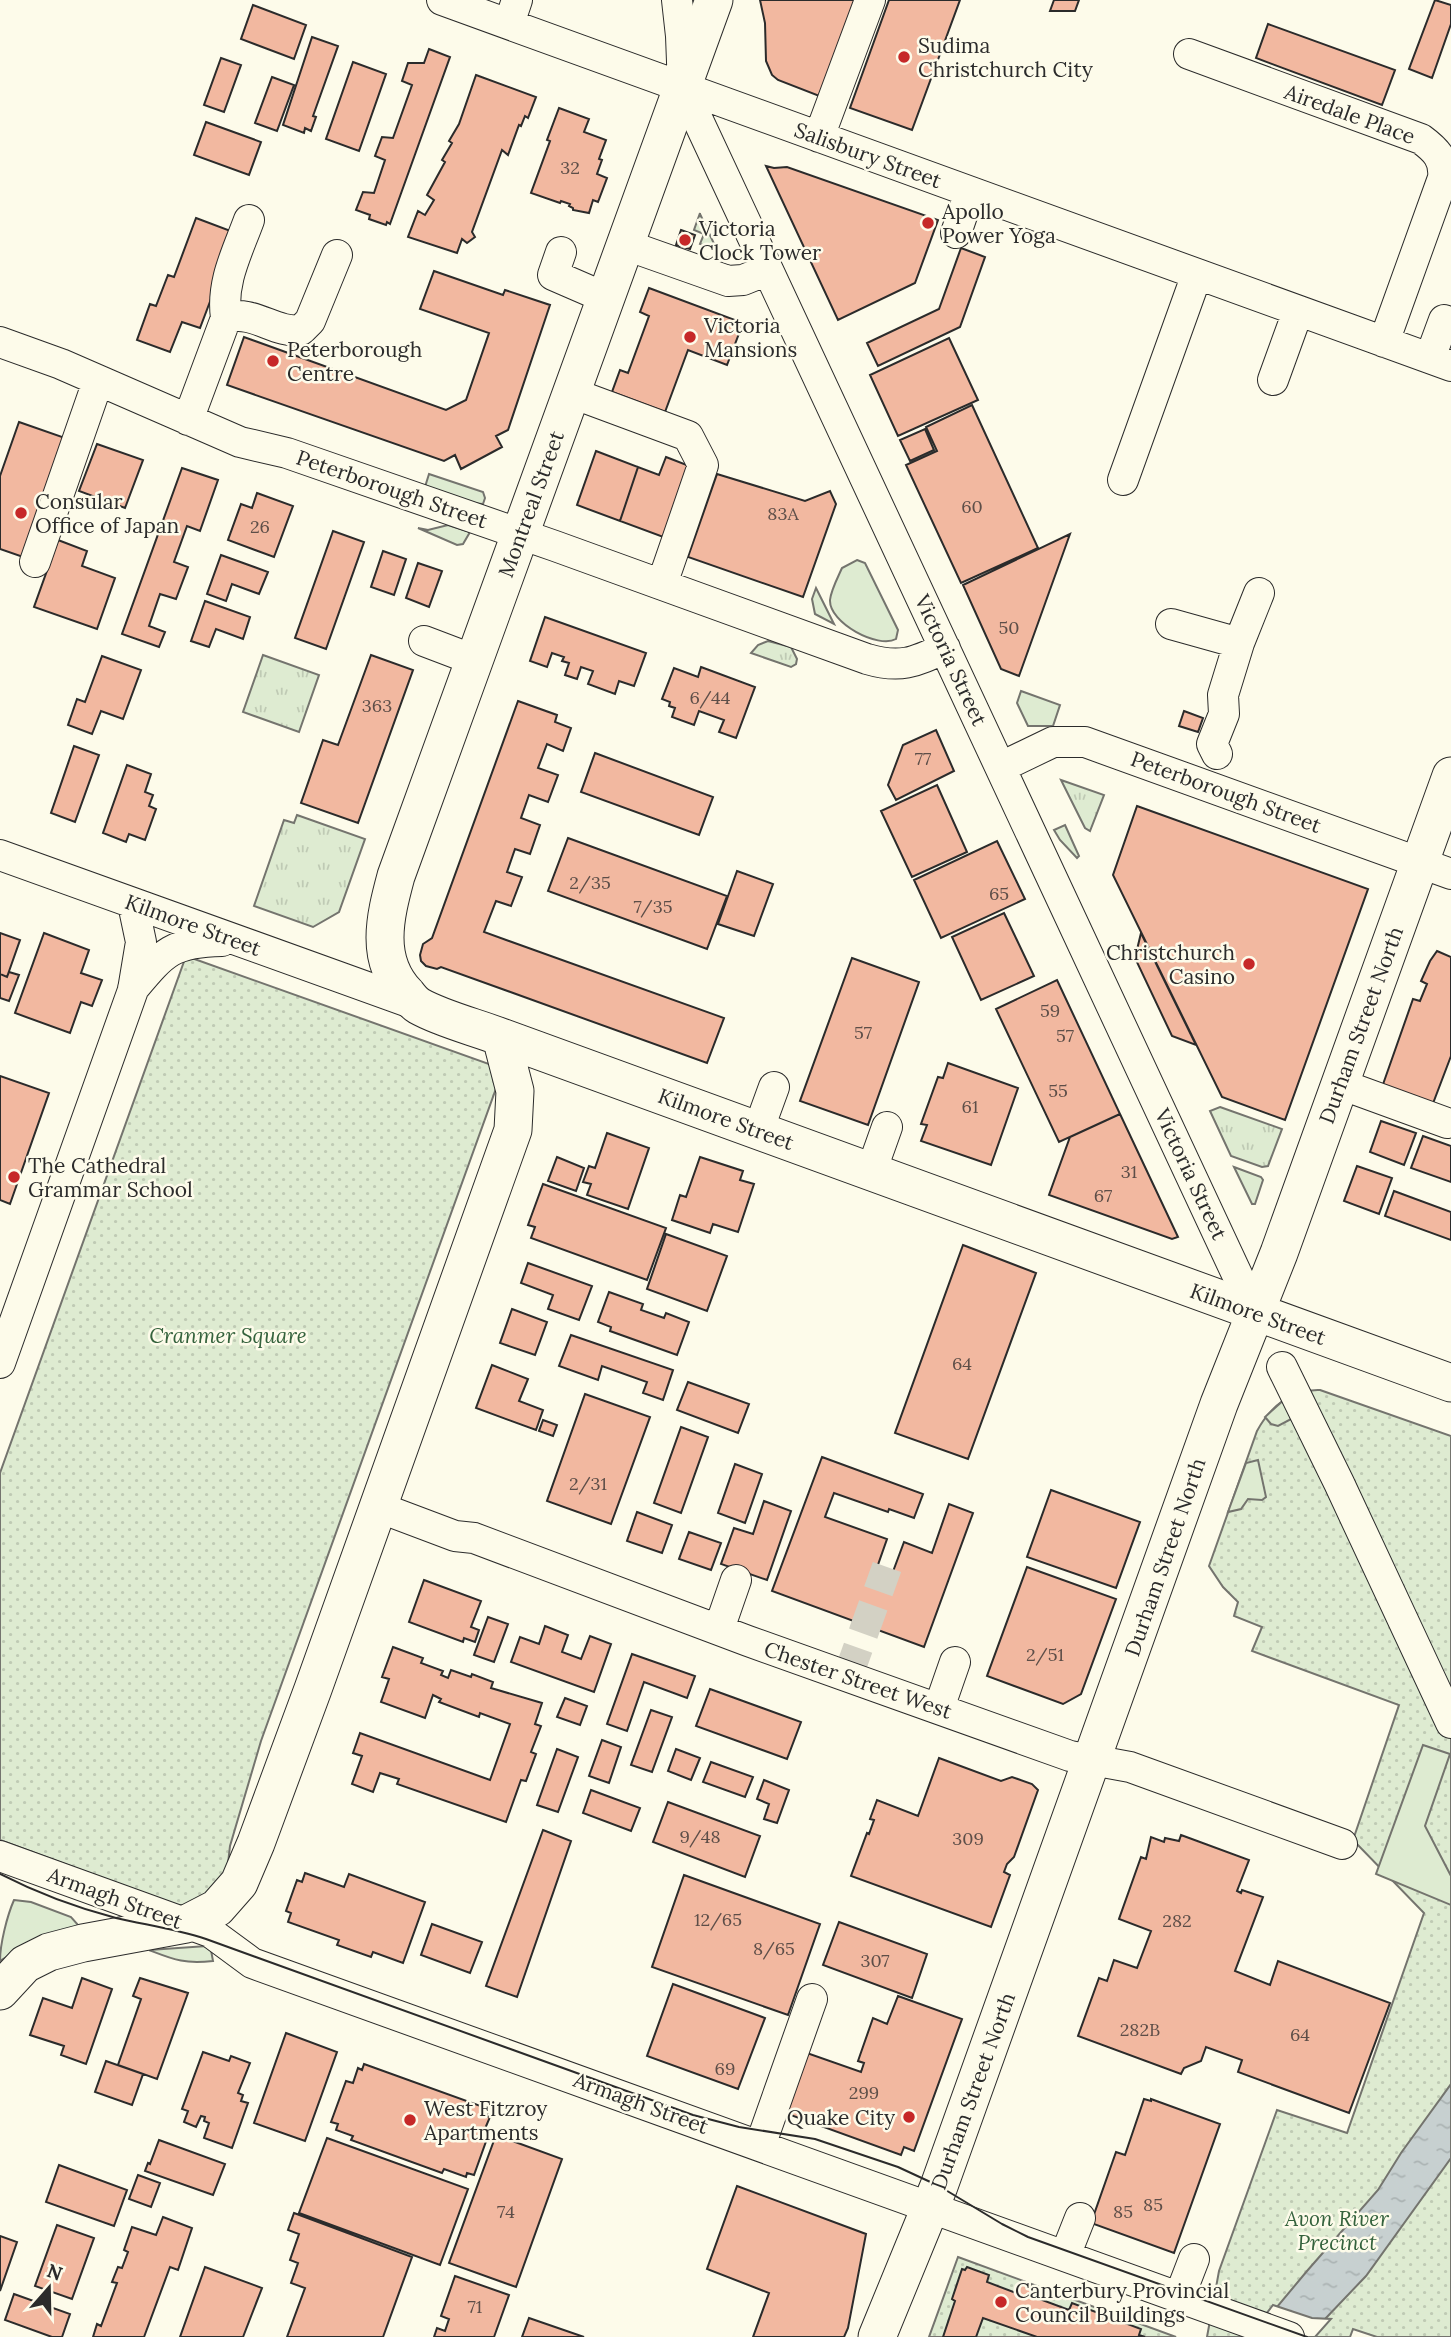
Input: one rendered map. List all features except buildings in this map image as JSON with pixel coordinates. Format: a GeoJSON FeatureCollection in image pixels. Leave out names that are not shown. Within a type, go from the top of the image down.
{"type":"FeatureCollection","features":[{"type":"Feature","properties":{"kind":"main road","name":"Montreal Street"},"geometry":{"type":"LineString","coordinates":[[417,1005],[397,984],[390,972],[384,932],[396,876],[714,0]]}},
{"type":"Feature","properties":{"kind":"main road","name":"Durham Street North"},"geometry":{"type":"LineString","coordinates":[[877,2337],[931,2208],[1219,1404],[1340,1084],[1435,868],[1451,776]]}},
{"type":"Feature","properties":{"kind":"main road","name":"Kilmore Street"},"geometry":{"type":"LineString","coordinates":[[417,1005],[1451,1383]]}},
{"type":"Feature","properties":{"kind":"main road"},"geometry":{"type":"LineString","coordinates":[[0,1991],[25,1965],[49,1952],[186,1924],[224,1902],[246,1870],[513,1130],[515,1091],[501,1037]]}},
{"type":"Feature","properties":{"kind":"street","name":"Salisbury Street"},"geometry":{"type":"LineString","coordinates":[[442,0],[513,12],[683,88],[1440,362]]}},
{"type":"Feature","properties":{"kind":"street","name":"Victoria Street"},"geometry":{"type":"LineString","coordinates":[[677,0],[683,88],[1255,1313]]}},
{"type":"Feature","properties":{"kind":"street"},"geometry":{"type":"LineString","coordinates":[[819,137],[870,0]]}},
{"type":"Feature","properties":{"kind":"street","name":"Airedale Place"},"geometry":{"type":"LineString","coordinates":[[1189,54],[1421,139],[1434,148],[1444,168],[1443,178],[1384,342]]}},
{"type":"Feature","properties":{"kind":"street"},"geometry":{"type":"LineString","coordinates":[[956,233],[970,192]]}},
{"type":"Feature","properties":{"kind":"street"},"geometry":{"type":"LineString","coordinates":[[188,420],[226,318],[223,299],[225,286],[249,220]]}},
{"type":"Feature","properties":{"kind":"street"},"geometry":{"type":"LineString","coordinates":[[626,245],[728,281],[743,280],[768,270]]}},
{"type":"Feature","properties":{"kind":"street"},"geometry":{"type":"LineString","coordinates":[[561,252],[553,275],[606,298]]}},
{"type":"Feature","properties":{"kind":"street"},"geometry":{"type":"LineString","coordinates":[[226,318],[245,317],[285,330],[301,330],[310,321],[337,255]]}},
{"type":"Feature","properties":{"kind":"street"},"geometry":{"type":"LineString","coordinates":[[1123,480],[1197,274]]}},
{"type":"Feature","properties":{"kind":"street"},"geometry":{"type":"LineString","coordinates":[[1273,380],[1298,311]]}},
{"type":"Feature","properties":{"kind":"street"},"geometry":{"type":"LineString","coordinates":[[1440,362],[1444,320]]}},
{"type":"Feature","properties":{"kind":"street","name":"Peterborough Street"},"geometry":{"type":"LineString","coordinates":[[0,342],[61,364],[240,442],[287,453],[878,662],[905,665],[945,648]]}},
{"type":"Feature","properties":{"kind":"street"},"geometry":{"type":"LineString","coordinates":[[35,562],[98,381]]}},
{"type":"Feature","properties":{"kind":"street"},"geometry":{"type":"LineString","coordinates":[[572,393],[688,436],[703,464],[662,584]]}},
{"type":"Feature","properties":{"kind":"street"},"geometry":{"type":"LineString","coordinates":[[1205,785],[1217,754],[1212,744],[1224,714],[1223,695],[1239,643],[1259,593]]}},
{"type":"Feature","properties":{"kind":"street"},"geometry":{"type":"LineString","coordinates":[[1171,624],[1239,643]]}},
{"type":"Feature","properties":{"kind":"street"},"geometry":{"type":"LineString","coordinates":[[424,641],[474,660]]}},
{"type":"Feature","properties":{"kind":"street","name":"Peterborough Street"},"geometry":{"type":"LineString","coordinates":[[1001,767],[1054,742],[1085,742],[1435,868]]}},
{"type":"Feature","properties":{"kind":"street","name":"Kilmore Street"},"geometry":{"type":"LineString","coordinates":[[0,855],[417,1005]]}},
{"type":"Feature","properties":{"kind":"street"},"geometry":{"type":"LineString","coordinates":[[0,1363],[133,990],[141,942],[133,904]]}},
{"type":"Feature","properties":{"kind":"street"},"geometry":{"type":"LineString","coordinates":[[133,990],[153,965],[183,944],[237,941]]}},
{"type":"Feature","properties":{"kind":"street"},"geometry":{"type":"LineString","coordinates":[[1340,1084],[1447,1123]]}},
{"type":"Feature","properties":{"kind":"street"},"geometry":{"type":"LineString","coordinates":[[758,1131],[774,1087]]}},
{"type":"Feature","properties":{"kind":"street"},"geometry":{"type":"LineString","coordinates":[[871,1172],[887,1127]]}},
{"type":"Feature","properties":{"kind":"street"},"geometry":{"type":"LineString","coordinates":[[1282,1367],[1451,1723]]}},
{"type":"Feature","properties":{"kind":"street","name":"Chester Street West"},"geometry":{"type":"LineString","coordinates":[[378,1507],[455,1536],[474,1538],[821,1668],[1070,1756],[1130,1767],[1342,1844]]}},
{"type":"Feature","properties":{"kind":"street"},"geometry":{"type":"LineString","coordinates":[[719,1629],[736,1580]]}},
{"type":"Feature","properties":{"kind":"street"},"geometry":{"type":"LineString","coordinates":[[939,1708],[955,1662]]}},
{"type":"Feature","properties":{"kind":"street","name":"Armagh Street"},"geometry":{"type":"LineString","coordinates":[[0,1856],[218,1936],[252,1963],[1289,2337]]}},
{"type":"Feature","properties":{"kind":"street"},"geometry":{"type":"LineString","coordinates":[[760,2146],[813,1998]]}},
{"type":"Feature","properties":{"kind":"street"},"geometry":{"type":"LineString","coordinates":[[1065,2256],[1080,2218]]}},
{"type":"Feature","properties":{"kind":"street"},"geometry":{"type":"LineString","coordinates":[[1180,2298],[1194,2259]]}},
{"type":"Feature","properties":{"kind":"green space"},"geometry":{"type":"Polygon","coordinates":[[[700,213],[717,250],[700,244],[704,234],[694,230],[700,213]]]}},
{"type":"Feature","properties":{"kind":"green space"},"geometry":{"type":"Polygon","coordinates":[[[429,474],[483,492],[483,504],[469,503],[425,487],[429,474]]]}},
{"type":"Feature","properties":{"kind":"green space"},"geometry":{"type":"Polygon","coordinates":[[[448,525],[470,532],[463,544],[457,545],[418,528],[428,530],[448,525]]]}},
{"type":"Feature","properties":{"kind":"green space"},"geometry":{"type":"Polygon","coordinates":[[[857,560],[865,563],[898,630],[896,639],[878,640],[856,632],[837,617],[832,609],[830,600],[842,568],[857,560]]]}},
{"type":"Feature","properties":{"kind":"green space"},"geometry":{"type":"Polygon","coordinates":[[[816,588],[834,624],[815,614],[812,599],[816,588]]]}},
{"type":"Feature","properties":{"kind":"green space"},"geometry":{"type":"Polygon","coordinates":[[[768,641],[791,647],[797,659],[796,664],[791,667],[751,653],[758,645],[768,641]]]}},
{"type":"Feature","properties":{"kind":"green space"},"geometry":{"type":"Polygon","coordinates":[[[263,655],[319,675],[299,732],[243,712],[263,655]]]}},
{"type":"Feature","properties":{"kind":"green space"},"geometry":{"type":"Polygon","coordinates":[[[1021,691],[1060,705],[1053,726],[1028,726],[1017,703],[1021,691]]]}},
{"type":"Feature","properties":{"kind":"green space"},"geometry":{"type":"Polygon","coordinates":[[[1061,780],[1104,795],[1090,831],[1085,828],[1061,780]]]}},
{"type":"Feature","properties":{"kind":"green space"},"geometry":{"type":"Polygon","coordinates":[[[297,815],[365,839],[339,912],[313,927],[254,906],[284,820],[294,823],[297,815]]]}},
{"type":"Feature","properties":{"kind":"green space"},"geometry":{"type":"Polygon","coordinates":[[[1065,825],[1079,856],[1077,858],[1054,830],[1065,825]]]}},
{"type":"Feature","properties":{"kind":"green space","name":"Cranmer Square"},"geometry":{"type":"Polygon","coordinates":[[[186,956],[503,1069],[261,1741],[230,1846],[226,1881],[207,1906],[175,1905],[0,1840],[0,1473],[186,956]]]}},
{"type":"Feature","properties":{"kind":"green space"},"geometry":{"type":"Polygon","coordinates":[[[1220,1107],[1282,1129],[1268,1166],[1262,1167],[1231,1156],[1210,1111],[1220,1107]]]}},
{"type":"Feature","properties":{"kind":"green space"},"geometry":{"type":"Polygon","coordinates":[[[1234,1167],[1263,1180],[1255,1204],[1252,1204],[1234,1167]]]}},
{"type":"Feature","properties":{"kind":"green space","name":"Avon River Precinct"},"geometry":{"type":"Polygon","coordinates":[[[1320,1390],[1451,1436],[1451,2337],[1377,2337],[1353,2329],[1350,2337],[1207,2337],[1219,2271],[1277,2110],[1347,2133],[1424,1913],[1353,1840],[1399,1705],[1252,1651],[1262,1627],[1234,1616],[1238,1602],[1223,1587],[1209,1566],[1262,1422],[1275,1407],[1291,1396],[1320,1390]]]}},
{"type":"Feature","properties":{"kind":"green space"},"geometry":{"type":"Polygon","coordinates":[[[1286,1398],[1295,1417],[1278,1426],[1271,1424],[1265,1417],[1286,1398]]]}},
{"type":"Feature","properties":{"kind":"green space"},"geometry":{"type":"Polygon","coordinates":[[[1258,1460],[1266,1497],[1262,1500],[1248,1499],[1241,1509],[1228,1512],[1246,1463],[1258,1460]]]}},
{"type":"Feature","properties":{"kind":"green space"},"geometry":{"type":"Polygon","coordinates":[[[1423,1745],[1450,1754],[1425,1826],[1451,1876],[1451,1905],[1376,1874],[1423,1745]]]}},
{"type":"Feature","properties":{"kind":"green space"},"geometry":{"type":"Polygon","coordinates":[[[14,1900],[31,1902],[71,1917],[79,1926],[17,1951],[0,1961],[4,1930],[14,1900]]]}},
{"type":"Feature","properties":{"kind":"green space"},"geometry":{"type":"Polygon","coordinates":[[[207,1946],[211,1950],[213,1961],[180,1960],[149,1950],[207,1946]]]}},
{"type":"Feature","properties":{"kind":"green space","name":"Canterbury Provincial Council Buildings"},"geometry":{"type":"Polygon","coordinates":[[[958,2257],[1176,2337],[929,2337],[958,2257]]]}},
{"type":"Feature","properties":{"kind":"water"},"geometry":{"type":"Polygon","coordinates":[[[1451,2084],[1451,2158],[1366,2276],[1325,2319],[1252,2337],[1378,2190],[1451,2084]]]}},
{"type":"Feature","properties":{"kind":"pier"},"geometry":{"type":"Polygon","coordinates":[[[1273,2305],[1312,2318],[1331,2319],[1315,2337],[1248,2337],[1273,2305]]]}},
{"type":"Feature","properties":{"kind":"tunnel"},"geometry":{"type":"LineString","coordinates":[[848,1676],[887,1567]]}},
{"type":"Feature","properties":{"kind":"tram line"},"geometry":{"type":"LineString","coordinates":[[0,1874],[86,1909],[206,1939],[693,2115],[739,2127],[815,2139],[898,2167],[939,2186],[1028,2237],[1307,2337]]}},
{"type":"Feature","properties":{"kind":"place","name":"Sudima Christchurch City"},"geometry":{"type":"Point","coordinates":[904,57]}},
{"type":"Feature","properties":{"kind":"place","name":"Apollo Power Yoga"},"geometry":{"type":"Point","coordinates":[928,223]}},
{"type":"Feature","properties":{"kind":"place","name":"Victoria Clock Tower"},"geometry":{"type":"Point","coordinates":[685,240]}},
{"type":"Feature","properties":{"kind":"place","name":"Victoria Mansions"},"geometry":{"type":"Point","coordinates":[690,337]}},
{"type":"Feature","properties":{"kind":"place","name":"Peterborough Centre"},"geometry":{"type":"Point","coordinates":[273,361]}},
{"type":"Feature","properties":{"kind":"place","name":"Consular Office of Japan"},"geometry":{"type":"Point","coordinates":[21,513]}},
{"type":"Feature","properties":{"kind":"place","name":"Christchurch Casino"},"geometry":{"type":"Point","coordinates":[1249,964]}},
{"type":"Feature","properties":{"kind":"place","name":"The Cathedral Grammar School"},"geometry":{"type":"Point","coordinates":[14,1177]}},
{"type":"Feature","properties":{"kind":"place","name":"Quake City"},"geometry":{"type":"Point","coordinates":[909,2117]}},
{"type":"Feature","properties":{"kind":"place","name":"West Fitzroy Apartments"},"geometry":{"type":"Point","coordinates":[410,2120]}},
{"type":"Feature","properties":{"kind":"place","name":"Canterbury Provincial Council Buildings"},"geometry":{"type":"Point","coordinates":[1001,2302]}}]}
